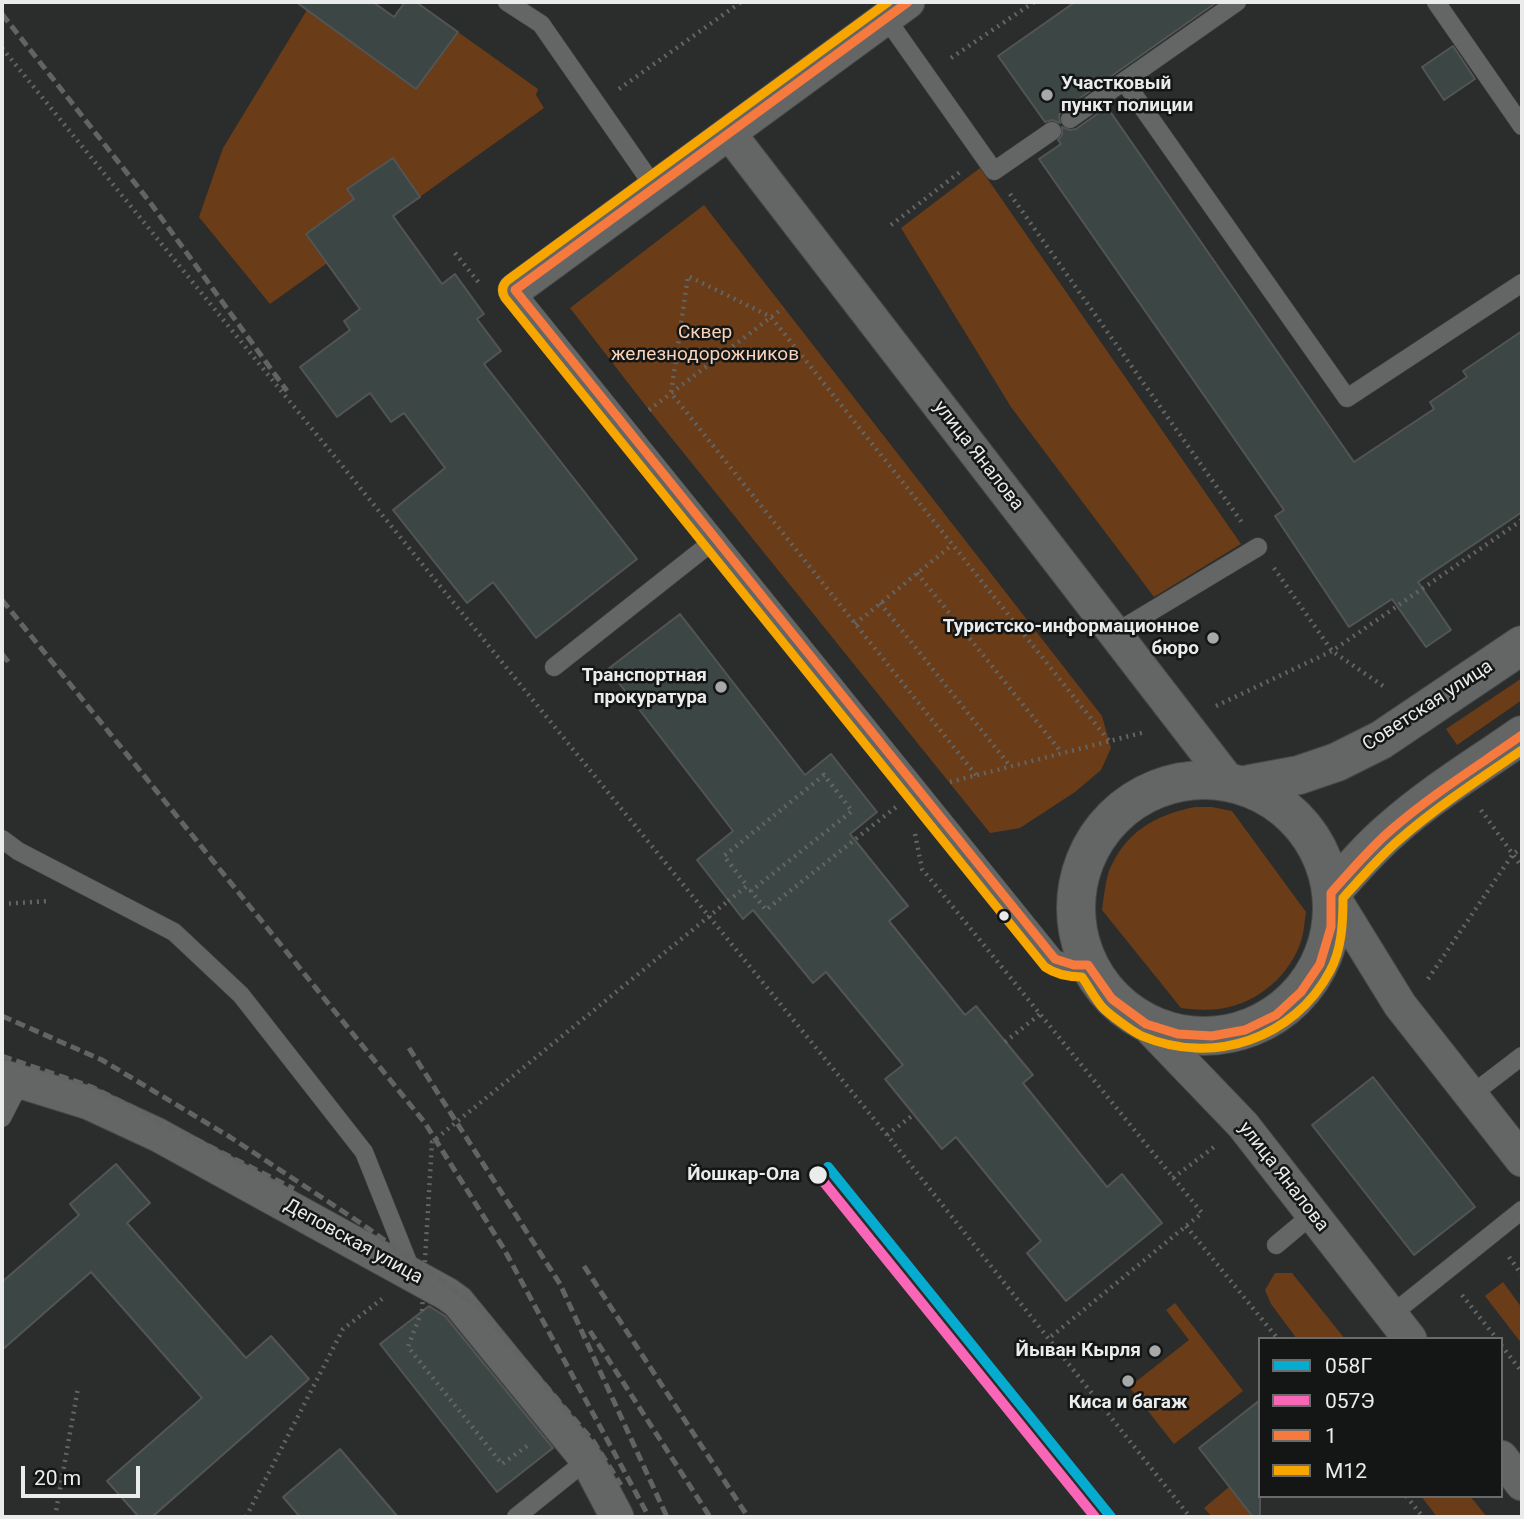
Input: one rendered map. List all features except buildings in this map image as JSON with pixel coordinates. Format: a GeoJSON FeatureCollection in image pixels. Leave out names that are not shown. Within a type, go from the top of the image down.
{"type":"FeatureCollection","features":[{"type":"Feature","properties":{"kind":"main road","name":"Советская улица"},"geometry":{"type":"LineString","coordinates":[[1238,781],[1293,815],[1316,846],[1325,867],[1331,893],[1331,927],[1320,964],[1301,992],[1276,1015],[1245,1030],[1212,1036],[1178,1034],[1146,1024],[1112,999],[1088,965],[1076,925],[1077,883],[1092,844],[1115,814],[1149,792],[1183,781],[1238,781],[1299,775],[1338,762],[1381,740],[1522,645]]}},
{"type":"Feature","properties":{"kind":"main road"},"geometry":{"type":"LineString","coordinates":[[1331,893],[1390,831],[1428,800],[1522,735]]}},
{"type":"Feature","properties":{"kind":"street"},"geometry":{"type":"LineString","coordinates":[[515,290],[897,10]]}},
{"type":"Feature","properties":{"kind":"street","name":"улица Яналова"},"geometry":{"type":"LineString","coordinates":[[729,133],[1184,722],[1238,781]]}},
{"type":"Feature","properties":{"kind":"street"},"geometry":{"type":"LineString","coordinates":[[1331,893],[1400,1005],[1522,1160]]}},
{"type":"Feature","properties":{"kind":"street","name":"улица Яналова"},"geometry":{"type":"LineString","coordinates":[[1146,1024],[1243,1125],[1400,1327]]}},
{"type":"Feature","properties":{"kind":"street","name":"Деповская улица"},"geometry":{"type":"LineString","coordinates":[[11,1079],[89,1103],[158,1135],[447,1294],[458,1302],[587,1460],[617,1517]]}},
{"type":"Feature","properties":{"kind":"street"},"geometry":{"type":"LineString","coordinates":[[1503,1460],[1522,1484]]}},
{"type":"Feature","properties":{"kind":"lane"},"geometry":{"type":"LineString","coordinates":[[508,2],[541,24],[655,188]]}},
{"type":"Feature","properties":{"kind":"lane"},"geometry":{"type":"LineString","coordinates":[[1070,118],[1237,2]]}},
{"type":"Feature","properties":{"kind":"lane"},"geometry":{"type":"LineString","coordinates":[[1436,2],[1522,125]]}},
{"type":"Feature","properties":{"kind":"lane"},"geometry":{"type":"LineString","coordinates":[[897,10],[927,75],[994,171],[1052,131]]}},
{"type":"Feature","properties":{"kind":"lane"},"geometry":{"type":"LineString","coordinates":[[1124,81],[1347,398],[1522,283]]}},
{"type":"Feature","properties":{"kind":"lane"},"geometry":{"type":"LineString","coordinates":[[515,290],[1055,959],[1074,965],[1088,965]]}},
{"type":"Feature","properties":{"kind":"lane"},"geometry":{"type":"LineString","coordinates":[[554,667],[716,539]]}},
{"type":"Feature","properties":{"kind":"lane"},"geometry":{"type":"LineString","coordinates":[[1115,633],[1258,547]]}},
{"type":"Feature","properties":{"kind":"lane"},"geometry":{"type":"LineString","coordinates":[[2,839],[18,851],[174,932],[241,995],[364,1152],[413,1275]]}},
{"type":"Feature","properties":{"kind":"lane"},"geometry":{"type":"LineString","coordinates":[[1471,1095],[1522,1056]]}},
{"type":"Feature","properties":{"kind":"lane"},"geometry":{"type":"LineString","coordinates":[[2,1118],[11,1079]]}},
{"type":"Feature","properties":{"kind":"lane"},"geometry":{"type":"LineString","coordinates":[[1400,1327],[1522,1210]]}},
{"type":"Feature","properties":{"kind":"lane"},"geometry":{"type":"LineString","coordinates":[[1276,1245],[1313,1214]]}},
{"type":"Feature","properties":{"kind":"lane"},"geometry":{"type":"LineString","coordinates":[[516,1517],[587,1460]]}},
{"type":"Feature","properties":{"kind":"path"},"geometry":{"type":"LineString","coordinates":[[597,104],[741,2]]}},
{"type":"Feature","properties":{"kind":"path"},"geometry":{"type":"LineString","coordinates":[[927,75],[1034,2]]}},
{"type":"Feature","properties":{"kind":"path"},"geometry":{"type":"LineString","coordinates":[[2,48],[887,1135],[1190,1517]]}},
{"type":"Feature","properties":{"kind":"path"},"geometry":{"type":"LineString","coordinates":[[891,225],[983,155]]}},
{"type":"Feature","properties":{"kind":"path"},"geometry":{"type":"LineString","coordinates":[[994,171],[1332,651],[1396,695]]}},
{"type":"Feature","properties":{"kind":"path"},"geometry":{"type":"LineString","coordinates":[[456,253],[481,285]]}},
{"type":"Feature","properties":{"kind":"path"},"geometry":{"type":"LineString","coordinates":[[976,775],[671,393],[688,276],[771,317],[1109,741]]}},
{"type":"Feature","properties":{"kind":"path"},"geometry":{"type":"LineString","coordinates":[[649,410],[783,308]]}},
{"type":"Feature","properties":{"kind":"path"},"geometry":{"type":"LineString","coordinates":[[528,1445],[502,1464],[408,1347],[422,1311],[432,1142],[747,886],[724,856],[824,775],[852,811],[751,891],[766,910],[917,790],[1184,722],[1332,651],[1522,520]]}},
{"type":"Feature","properties":{"kind":"path"},"geometry":{"type":"LineString","coordinates":[[855,624],[951,545]]}},
{"type":"Feature","properties":{"kind":"path"},"geometry":{"type":"LineString","coordinates":[[917,573],[1062,753]]}},
{"type":"Feature","properties":{"kind":"path"},"geometry":{"type":"LineString","coordinates":[[880,603],[1010,766]]}},
{"type":"Feature","properties":{"kind":"path"},"geometry":{"type":"LineString","coordinates":[[1476,802],[1522,867]]}},
{"type":"Feature","properties":{"kind":"path"},"geometry":{"type":"LineString","coordinates":[[895,807],[902,815]]}},
{"type":"Feature","properties":{"kind":"path"},"geometry":{"type":"LineString","coordinates":[[914,830],[922,869],[1202,1213],[1048,1339]]}},
{"type":"Feature","properties":{"kind":"path"},"geometry":{"type":"LineString","coordinates":[[1422,989],[1513,855],[1522,848]]}},
{"type":"Feature","properties":{"kind":"path"},"geometry":{"type":"LineString","coordinates":[[1005,1042],[1040,1014]]}},
{"type":"Feature","properties":{"kind":"path"},"geometry":{"type":"LineString","coordinates":[[887,1135],[914,1115]]}},
{"type":"Feature","properties":{"kind":"path"},"geometry":{"type":"LineString","coordinates":[[1173,1178],[1217,1145]]}},
{"type":"Feature","properties":{"kind":"path"},"geometry":{"type":"LineString","coordinates":[[1186,1226],[1276,1337]]}},
{"type":"Feature","properties":{"kind":"path"},"geometry":{"type":"LineString","coordinates":[[1506,1254],[1522,1275]]}},
{"type":"Feature","properties":{"kind":"path"},"geometry":{"type":"LineString","coordinates":[[246,1517],[343,1329],[413,1275]]}},
{"type":"Feature","properties":{"kind":"path"},"geometry":{"type":"LineString","coordinates":[[1459,1291],[1494,1337]]}},
{"type":"Feature","properties":{"kind":"path"},"geometry":{"type":"LineString","coordinates":[[1503,1348],[1522,1372]]}},
{"type":"Feature","properties":{"kind":"path"},"geometry":{"type":"LineString","coordinates":[[55,1517],[78,1388]]}},
{"type":"Feature","properties":{"kind":"path"},"geometry":{"type":"LineString","coordinates":[[1408,1498],[1423,1517]]}},
{"type":"Feature","properties":{"kind":"green space"},"geometry":{"type":"Polygon","coordinates":[[[307,10],[415,89],[458,32],[538,89],[536,95],[544,108],[270,304],[199,217],[223,148],[307,10]]]}},
{"type":"Feature","properties":{"kind":"green space"},"geometry":{"type":"Polygon","coordinates":[[[980,168],[1241,544],[1154,597],[1011,407],[901,228],[980,168]]]}},
{"type":"Feature","properties":{"kind":"green space","name":"Сквер железнодорожников"},"geometry":{"type":"Polygon","coordinates":[[[704,205],[1102,716],[1111,748],[1101,770],[1075,792],[1020,828],[990,833],[570,308],[704,205]]]}},
{"type":"Feature","properties":{"kind":"green space"},"geometry":{"type":"Polygon","coordinates":[[[1522,678],[1522,700],[1457,745],[1446,729],[1522,678]]]}},
{"type":"Feature","properties":{"kind":"green space"},"geometry":{"type":"Polygon","coordinates":[[[1195,807],[1232,811],[1306,912],[1299,947],[1276,981],[1266,990],[1242,1003],[1217,1009],[1181,1008],[1102,910],[1109,871],[1116,857],[1133,836],[1154,820],[1195,807]]]}},
{"type":"Feature","properties":{"kind":"green space"},"geometry":{"type":"Polygon","coordinates":[[[1275,1273],[1292,1273],[1343,1337],[1296,1337],[1271,1304],[1265,1290],[1275,1273]]]}},
{"type":"Feature","properties":{"kind":"green space"},"geometry":{"type":"Polygon","coordinates":[[[1503,1282],[1522,1308],[1522,1344],[1485,1296],[1503,1282]]]}},
{"type":"Feature","properties":{"kind":"green space"},"geometry":{"type":"Polygon","coordinates":[[[1175,1303],[1243,1391],[1174,1444],[1129,1387],[1189,1340],[1166,1310],[1175,1303]]]}},
{"type":"Feature","properties":{"kind":"green space"},"geometry":{"type":"Polygon","coordinates":[[[1229,1487],[1253,1517],[1212,1517],[1204,1508],[1229,1487]]]}},
{"type":"Feature","properties":{"kind":"green space"},"geometry":{"type":"Polygon","coordinates":[[[1423,1498],[1472,1498],[1487,1517],[1437,1517],[1423,1498]]]}},
{"type":"Feature","properties":{"kind":"railway"},"geometry":{"type":"LineString","coordinates":[[2,14],[149,201],[287,391]]}},
{"type":"Feature","properties":{"kind":"railway"},"geometry":{"type":"LineString","coordinates":[[2,600],[425,1123],[504,1249],[649,1517]]}},
{"type":"Feature","properties":{"kind":"railway"},"geometry":{"type":"LineString","coordinates":[[2,654],[10,664]]}},
{"type":"Feature","properties":{"kind":"railway"},"geometry":{"type":"LineString","coordinates":[[2,1016],[102,1060],[230,1137],[359,1222],[478,1307],[594,1442],[621,1485]]}},
{"type":"Feature","properties":{"kind":"railway"},"geometry":{"type":"LineString","coordinates":[[409,1048],[560,1284],[667,1517]]}},
{"type":"Feature","properties":{"kind":"railway"},"geometry":{"type":"LineString","coordinates":[[2,1056],[92,1087],[294,1189]]}},
{"type":"Feature","properties":{"kind":"railway"},"geometry":{"type":"LineString","coordinates":[[584,1266],[748,1517]]}},
{"type":"Feature","properties":{"kind":"railway"},"geometry":{"type":"LineString","coordinates":[[590,1331],[710,1517]]}},
{"type":"Feature","properties":{"kind":"transit line","name":"М12"},"geometry":{"type":"LineString","coordinates":[[888,2],[508,280],[503,286],[503,293],[1045,967],[1063,975],[1082,977],[1106,1011],[1142,1036],[1169,1045],[1196,1048],[1223,1047],[1249,1040],[1273,1029],[1295,1014],[1314,995],[1334,963],[1342,926],[1343,898],[1385,853],[1414,827],[1522,750]]}},
{"type":"Feature","properties":{"kind":"transit line","name":"1"},"geometry":{"type":"LineString","coordinates":[[908,2],[515,290],[1055,959],[1074,965],[1088,965],[1112,999],[1146,1024],[1178,1034],[1212,1036],[1245,1030],[1276,1015],[1301,992],[1320,964],[1331,927],[1331,893],[1367,853],[1422,805],[1522,735]]}},
{"type":"Feature","properties":{"kind":"transit line","name":"058Г"},"geometry":{"type":"LineString","coordinates":[[828,1167],[1111,1517]]}},
{"type":"Feature","properties":{"kind":"transit line","name":"057Э"},"geometry":{"type":"LineString","coordinates":[[818,1175],[1095,1517]]}},
{"type":"Feature","properties":{"kind":"place","name":"Участковый пункт полиции"},"geometry":{"type":"Point","coordinates":[1047,95]}},
{"type":"Feature","properties":{"kind":"place","name":"Туристско-информационное бюро"},"geometry":{"type":"Point","coordinates":[1213,638]}},
{"type":"Feature","properties":{"kind":"place","name":"Транспортная прокуратура"},"geometry":{"type":"Point","coordinates":[721,687]}},
{"type":"Feature","properties":{"kind":"place","name":"Йошкар-Ола"},"geometry":{"type":"Point","coordinates":[818,1175]}},
{"type":"Feature","properties":{"kind":"place","name":"Йыван Кырля"},"geometry":{"type":"Point","coordinates":[1155,1351]}},
{"type":"Feature","properties":{"kind":"place","name":"Киса и багаж"},"geometry":{"type":"Point","coordinates":[1128,1381]}}]}
